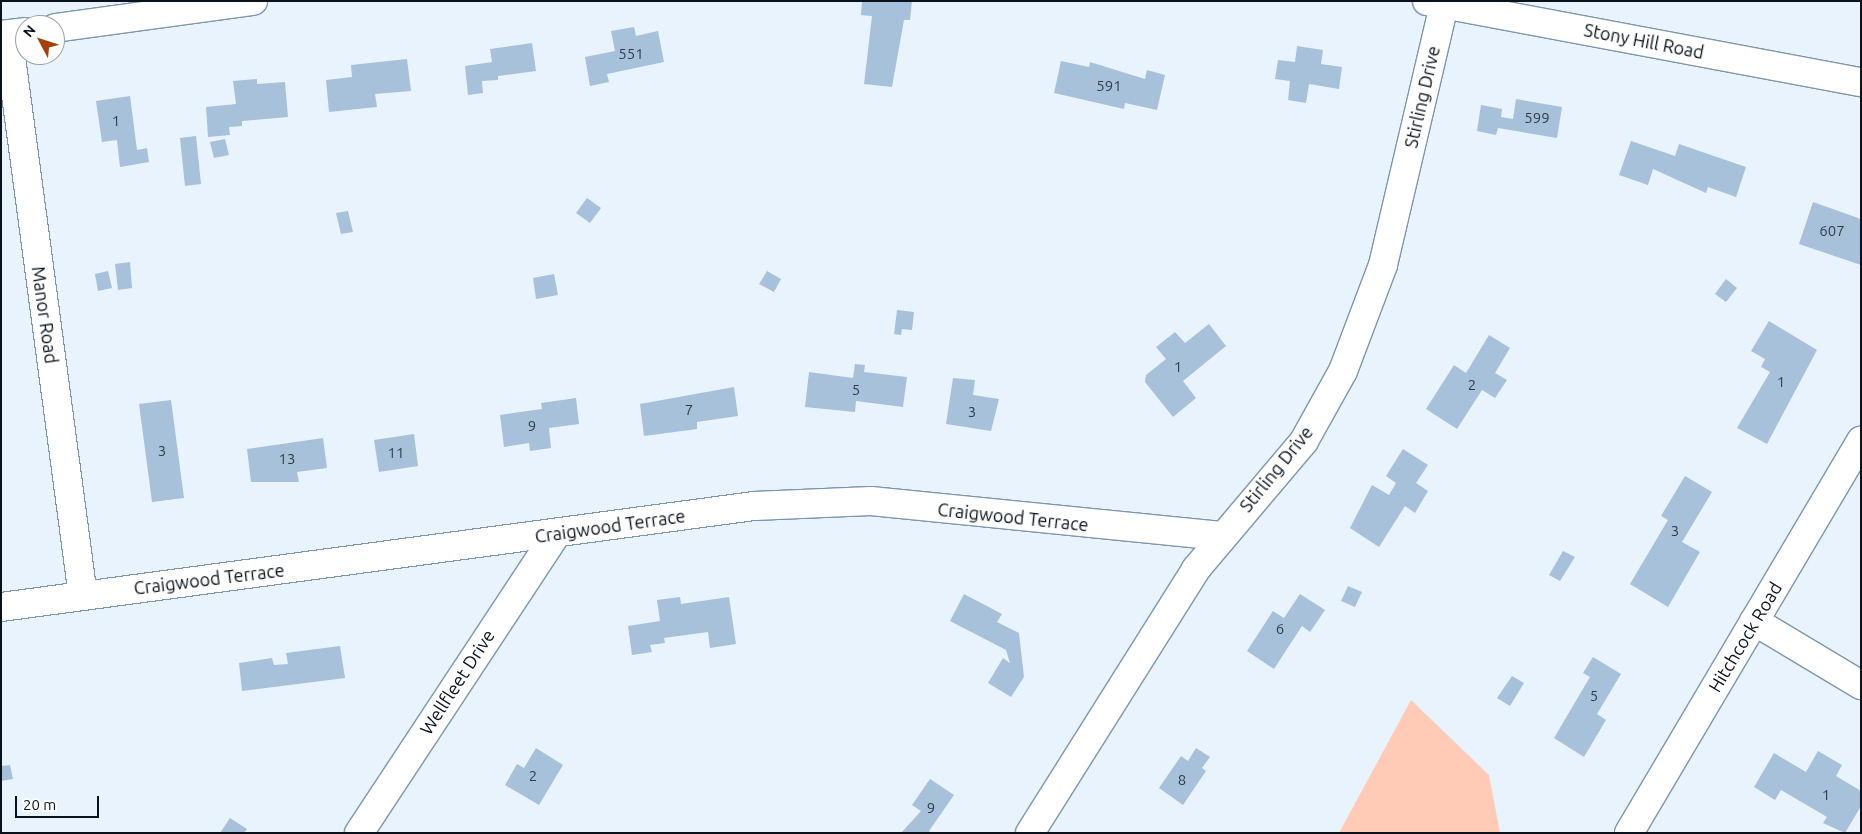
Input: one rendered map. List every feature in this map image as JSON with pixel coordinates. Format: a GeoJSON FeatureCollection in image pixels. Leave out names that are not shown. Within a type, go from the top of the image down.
{"type":"FeatureCollection","features":[{"type":"Feature","properties":{"kind":"street"},"geometry":{"type":"LineString","coordinates":[[65,27],[252,1]]}},
{"type":"Feature","properties":{"kind":"street","name":"Stony Hill Road"},"geometry":{"type":"LineString","coordinates":[[1435,3],[1861,82]]}},
{"type":"Feature","properties":{"kind":"street","name":"Stirling Drive"},"geometry":{"type":"LineString","coordinates":[[1030,833],[1221,536],[1304,441],[1357,338],[1382,265],[1435,3]]}},
{"type":"Feature","properties":{"kind":"street","name":"Manor Road"},"geometry":{"type":"LineString","coordinates":[[12,34],[82,596]]}},
{"type":"Feature","properties":{"kind":"street","name":"Hitchcock Road"},"geometry":{"type":"LineString","coordinates":[[1629,833],[1861,441]]}},
{"type":"Feature","properties":{"kind":"street","name":"Craigwood Terrace"},"geometry":{"type":"LineString","coordinates":[[1,607],[754,506],[870,501],[1221,536]]}},
{"type":"Feature","properties":{"kind":"street","name":"Wellfleet Drive"},"geometry":{"type":"LineString","coordinates":[[359,833],[556,534]]}},
{"type":"Feature","properties":{"kind":"street"},"geometry":{"type":"LineString","coordinates":[[1754,621],[1861,685]]}},
{"type":"Feature","properties":{"kind":"shaded area"},"geometry":{"type":"Polygon","coordinates":[[[1411,700],[1489,775],[1500,833],[1339,833],[1411,700]]]}},
{"type":"Feature","properties":{"kind":"building"},"geometry":{"type":"Polygon","coordinates":[[[862,1],[912,1],[910,20],[904,20],[892,87],[864,84],[872,16],[861,15],[862,1]]]}},
{"type":"Feature","properties":{"kind":"building"},"geometry":{"type":"Polygon","coordinates":[[[634,27],[636,36],[658,31],[664,62],[607,74],[609,82],[590,86],[585,57],[615,51],[611,31],[634,27]]]}},
{"type":"Feature","properties":{"kind":"building"},"geometry":{"type":"Polygon","coordinates":[[[532,43],[536,71],[498,76],[498,80],[482,81],[483,93],[468,95],[465,66],[492,62],[490,49],[532,43]]]}},
{"type":"Feature","properties":{"kind":"building"},"geometry":{"type":"Polygon","coordinates":[[[1297,46],[1323,50],[1321,64],[1342,67],[1339,89],[1309,84],[1306,103],[1288,100],[1290,81],[1275,79],[1278,60],[1295,62],[1297,46]]]}},
{"type":"Feature","properties":{"kind":"building"},"geometry":{"type":"Polygon","coordinates":[[[407,59],[411,91],[375,94],[377,107],[329,112],[326,80],[352,77],[351,65],[407,59]]]}},
{"type":"Feature","properties":{"kind":"building"},"geometry":{"type":"Polygon","coordinates":[[[1061,61],[1089,67],[1090,62],[1145,79],[1147,70],[1165,75],[1157,110],[1125,103],[1124,109],[1054,93],[1061,61]]]}},
{"type":"Feature","properties":{"kind":"building"},"geometry":{"type":"Polygon","coordinates":[[[257,79],[257,84],[285,82],[288,117],[242,121],[242,126],[229,127],[230,135],[208,137],[206,107],[236,104],[233,81],[257,79]]]}},
{"type":"Feature","properties":{"kind":"building"},"geometry":{"type":"Polygon","coordinates":[[[130,96],[137,150],[147,148],[149,162],[120,167],[117,140],[102,142],[96,101],[130,96]]]}},
{"type":"Feature","properties":{"kind":"building"},"geometry":{"type":"Polygon","coordinates":[[[1516,99],[1562,107],[1557,138],[1498,128],[1496,135],[1477,131],[1481,105],[1502,109],[1501,117],[1513,119],[1516,99]]]}},
{"type":"Feature","properties":{"kind":"building"},"geometry":{"type":"Polygon","coordinates":[[[196,136],[201,184],[185,186],[180,138],[196,136]]]}},
{"type":"Feature","properties":{"kind":"building"},"geometry":{"type":"Polygon","coordinates":[[[225,139],[229,155],[214,158],[210,142],[225,139]]]}},
{"type":"Feature","properties":{"kind":"building"},"geometry":{"type":"Polygon","coordinates":[[[1631,141],[1675,156],[1679,144],[1746,167],[1736,197],[1708,187],[1706,193],[1653,169],[1648,185],[1619,175],[1631,141]]]}},
{"type":"Feature","properties":{"kind":"building"},"geometry":{"type":"Polygon","coordinates":[[[587,198],[601,208],[590,223],[576,213],[587,198]]]}},
{"type":"Feature","properties":{"kind":"building"},"geometry":{"type":"Polygon","coordinates":[[[1813,202],[1861,219],[1861,265],[1799,244],[1813,202]]]}},
{"type":"Feature","properties":{"kind":"building"},"geometry":{"type":"Polygon","coordinates":[[[348,211],[353,232],[341,234],[336,213],[348,211]]]}},
{"type":"Feature","properties":{"kind":"building"},"geometry":{"type":"Polygon","coordinates":[[[130,262],[132,288],[118,290],[115,264],[130,262]]]}},
{"type":"Feature","properties":{"kind":"building"},"geometry":{"type":"Polygon","coordinates":[[[108,271],[112,288],[98,291],[95,274],[108,271]]]}},
{"type":"Feature","properties":{"kind":"building"},"geometry":{"type":"Polygon","coordinates":[[[767,271],[781,279],[774,292],[759,284],[767,271]]]}},
{"type":"Feature","properties":{"kind":"building"},"geometry":{"type":"Polygon","coordinates":[[[554,274],[558,295],[536,299],[533,278],[554,274]]]}},
{"type":"Feature","properties":{"kind":"building"},"geometry":{"type":"Polygon","coordinates":[[[1726,279],[1737,288],[1726,302],[1715,294],[1726,279]]]}},
{"type":"Feature","properties":{"kind":"building"},"geometry":{"type":"Polygon","coordinates":[[[897,310],[914,312],[912,330],[902,329],[901,335],[894,334],[897,310]]]}},
{"type":"Feature","properties":{"kind":"building"},"geometry":{"type":"Polygon","coordinates":[[[1769,321],[1817,350],[1767,444],[1737,428],[1770,372],[1761,367],[1765,359],[1751,351],[1769,321]]]}},
{"type":"Feature","properties":{"kind":"building"},"geometry":{"type":"Polygon","coordinates":[[[1209,324],[1226,346],[1183,381],[1196,398],[1173,417],[1145,382],[1146,375],[1166,359],[1156,347],[1175,332],[1185,343],[1209,324]]]}},
{"type":"Feature","properties":{"kind":"building"},"geometry":{"type":"Polygon","coordinates":[[[1489,335],[1510,348],[1495,373],[1507,380],[1495,398],[1482,390],[1457,429],[1426,409],[1454,365],[1466,373],[1489,335]]]}},
{"type":"Feature","properties":{"kind":"building"},"geometry":{"type":"Polygon","coordinates":[[[855,364],[865,365],[864,372],[907,377],[903,407],[856,401],[855,412],[805,407],[809,372],[853,378],[855,364]]]}},
{"type":"Feature","properties":{"kind":"building"},"geometry":{"type":"Polygon","coordinates":[[[953,378],[975,380],[973,395],[999,399],[991,431],[946,424],[953,378]]]}},
{"type":"Feature","properties":{"kind":"building"},"geometry":{"type":"Polygon","coordinates":[[[734,387],[738,416],[697,422],[697,429],[644,436],[640,404],[734,387]]]}},
{"type":"Feature","properties":{"kind":"building"},"geometry":{"type":"Polygon","coordinates":[[[576,398],[579,424],[549,428],[551,448],[530,451],[529,443],[504,447],[500,415],[542,409],[541,403],[576,398]]]}},
{"type":"Feature","properties":{"kind":"building"},"geometry":{"type":"Polygon","coordinates":[[[171,400],[184,498],[152,502],[139,404],[171,400]]]}},
{"type":"Feature","properties":{"kind":"building"},"geometry":{"type":"Polygon","coordinates":[[[414,434],[418,466],[379,472],[374,440],[414,434]]]}},
{"type":"Feature","properties":{"kind":"building"},"geometry":{"type":"Polygon","coordinates":[[[323,438],[327,468],[297,472],[299,482],[251,482],[247,449],[323,438]]]}},
{"type":"Feature","properties":{"kind":"building"},"geometry":{"type":"Polygon","coordinates":[[[1403,449],[1428,465],[1416,483],[1428,491],[1415,513],[1405,506],[1379,547],[1350,528],[1372,485],[1389,495],[1396,483],[1386,476],[1403,449]]]}},
{"type":"Feature","properties":{"kind":"building"},"geometry":{"type":"Polygon","coordinates":[[[1685,476],[1712,492],[1682,542],[1700,552],[1668,607],[1630,584],[1668,520],[1661,516],[1685,476]]]}},
{"type":"Feature","properties":{"kind":"building"},"geometry":{"type":"Polygon","coordinates":[[[1563,551],[1575,557],[1560,581],[1549,575],[1563,551]]]}},
{"type":"Feature","properties":{"kind":"building"},"geometry":{"type":"Polygon","coordinates":[[[1348,586],[1362,592],[1355,607],[1341,601],[1348,586]]]}},
{"type":"Feature","properties":{"kind":"building"},"geometry":{"type":"Polygon","coordinates":[[[964,594],[1002,614],[997,622],[1019,633],[1024,677],[1011,697],[988,683],[1003,658],[1010,663],[1006,650],[950,621],[964,594]]]}},
{"type":"Feature","properties":{"kind":"building"},"geometry":{"type":"Polygon","coordinates":[[[1300,594],[1325,610],[1310,632],[1302,626],[1274,669],[1247,651],[1273,611],[1284,618],[1300,594]]]}},
{"type":"Feature","properties":{"kind":"building"},"geometry":{"type":"Polygon","coordinates":[[[680,597],[681,604],[729,597],[736,644],[710,648],[708,632],[664,638],[665,643],[650,645],[652,652],[632,655],[628,626],[660,621],[657,600],[680,597]]]}},
{"type":"Feature","properties":{"kind":"building"},"geometry":{"type":"Polygon","coordinates":[[[340,646],[345,678],[242,691],[239,663],[272,658],[274,665],[288,664],[286,653],[340,646]]]}},
{"type":"Feature","properties":{"kind":"building"},"geometry":{"type":"Polygon","coordinates":[[[1593,657],[1621,674],[1597,714],[1606,720],[1584,757],[1554,738],[1590,677],[1583,673],[1593,657]]]}},
{"type":"Feature","properties":{"kind":"building"},"geometry":{"type":"Polygon","coordinates":[[[1512,676],[1524,683],[1510,706],[1497,698],[1512,676]]]}},
{"type":"Feature","properties":{"kind":"building"},"geometry":{"type":"Polygon","coordinates":[[[536,748],[563,765],[539,805],[505,785],[517,764],[524,768],[536,748]]]}},
{"type":"Feature","properties":{"kind":"building"},"geometry":{"type":"Polygon","coordinates":[[[1196,748],[1210,757],[1202,768],[1206,771],[1183,805],[1159,788],[1181,756],[1188,761],[1196,748]]]}},
{"type":"Feature","properties":{"kind":"building"},"geometry":{"type":"Polygon","coordinates":[[[1818,751],[1842,765],[1836,776],[1861,791],[1861,806],[1845,833],[1823,823],[1827,817],[1781,790],[1775,800],[1754,787],[1774,753],[1806,772],[1818,751]]]}},
{"type":"Feature","properties":{"kind":"building"},"geometry":{"type":"Polygon","coordinates":[[[10,765],[13,779],[1,781],[1,766],[10,765]]]}},
{"type":"Feature","properties":{"kind":"building"},"geometry":{"type":"Polygon","coordinates":[[[930,779],[954,795],[929,831],[932,833],[901,833],[921,811],[912,805],[930,779]]]}},
{"type":"Feature","properties":{"kind":"building"},"geometry":{"type":"Polygon","coordinates":[[[230,818],[247,829],[244,833],[220,833],[230,818]]]}}]}
